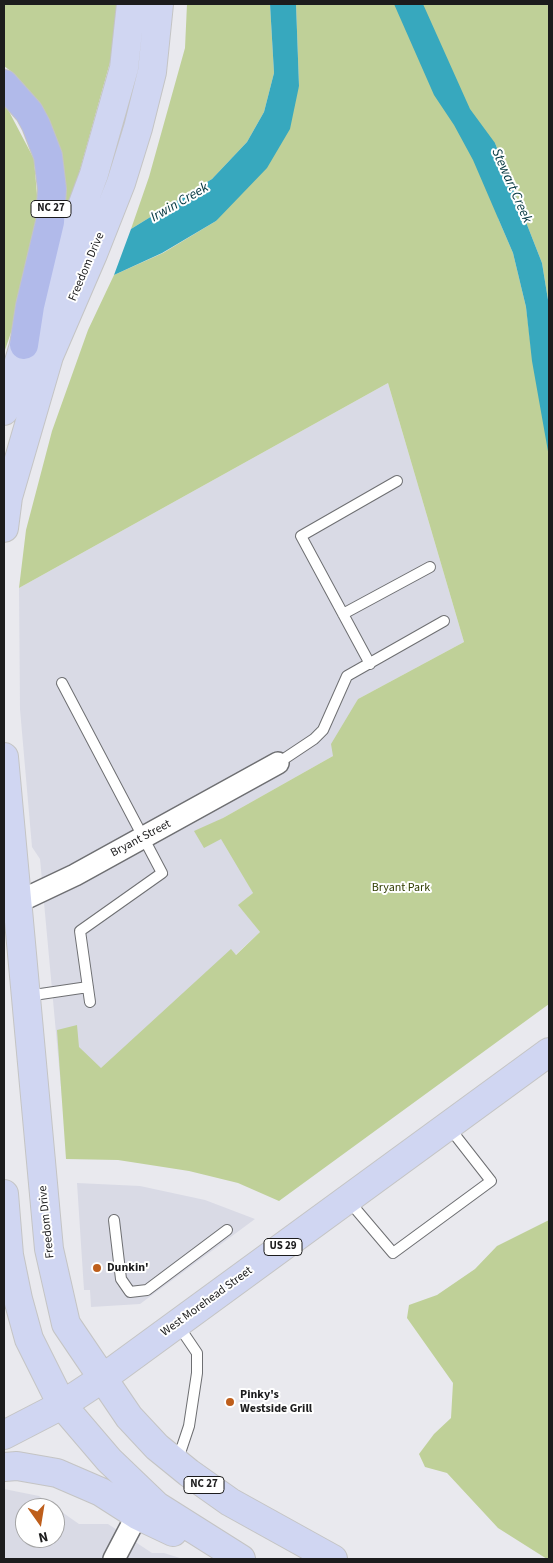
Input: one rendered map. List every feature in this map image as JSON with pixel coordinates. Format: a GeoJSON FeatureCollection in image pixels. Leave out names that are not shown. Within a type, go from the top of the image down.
{"type":"FeatureCollection","features":[{"type":"Feature","properties":{"kind":"highway","name":"NC 27"},"geometry":{"type":"LineString","coordinates":[[4,84],[28,112],[36,125],[48,156],[52,189],[50,222],[30,306],[24,345]]}},
{"type":"Feature","properties":{"kind":"main road"},"geometry":{"type":"LineString","coordinates":[[24,345],[64,252],[94,174],[124,68],[131,4]]}},
{"type":"Feature","properties":{"kind":"main road","name":"Freedom Drive"},"geometry":{"type":"LineString","coordinates":[[4,528],[8,497],[50,356],[121,183],[138,128],[152,72],[159,4]]}},
{"type":"Feature","properties":{"kind":"main road","name":"NC 27"},"geometry":{"type":"LineString","coordinates":[[4,411],[24,345]]}},
{"type":"Feature","properties":{"kind":"main road","name":"Freedom Drive"},"geometry":{"type":"LineString","coordinates":[[4,757],[11,907],[26,996],[49,1249],[66,1324],[129,1417],[157,1447],[230,1502],[332,1559]]}},
{"type":"Feature","properties":{"kind":"main road","name":"West Morehead Street"},"geometry":{"type":"LineString","coordinates":[[4,1435],[62,1405],[103,1378],[549,1052]]}},
{"type":"Feature","properties":{"kind":"main road"},"geometry":{"type":"LineString","coordinates":[[4,1194],[9,1255],[18,1299],[29,1338],[62,1405],[109,1460],[157,1506],[229,1553]]}},
{"type":"Feature","properties":{"kind":"main road"},"geometry":{"type":"LineString","coordinates":[[4,1467],[27,1468],[57,1473],[101,1492],[137,1515],[169,1531],[229,1553]]}},
{"type":"Feature","properties":{"kind":"street","name":"Bryant Street"},"geometry":{"type":"LineString","coordinates":[[11,907],[278,763]]}},
{"type":"Feature","properties":{"kind":"street"},"geometry":{"type":"LineString","coordinates":[[114,1559],[137,1515]]}},
{"type":"Feature","properties":{"kind":"lane"},"geometry":{"type":"LineString","coordinates":[[370,664],[301,536],[397,481]]}},
{"type":"Feature","properties":{"kind":"lane"},"geometry":{"type":"LineString","coordinates":[[343,614],[430,567]]}},
{"type":"Feature","properties":{"kind":"lane"},"geometry":{"type":"LineString","coordinates":[[278,763],[314,739],[323,730],[347,676],[444,621]]}},
{"type":"Feature","properties":{"kind":"lane"},"geometry":{"type":"LineString","coordinates":[[62,683],[162,873],[80,931],[90,1002]]}},
{"type":"Feature","properties":{"kind":"lane"},"geometry":{"type":"LineString","coordinates":[[26,996],[88,987]]}},
{"type":"Feature","properties":{"kind":"lane"},"geometry":{"type":"LineString","coordinates":[[347,1200],[393,1253],[490,1181],[448,1126]]}},
{"type":"Feature","properties":{"kind":"lane"},"geometry":{"type":"LineString","coordinates":[[114,1220],[120,1279],[130,1292],[147,1290],[227,1230]]}},
{"type":"Feature","properties":{"kind":"lane"},"geometry":{"type":"LineString","coordinates":[[177,1463],[189,1426],[197,1372],[197,1353],[178,1324]]}},
{"type":"Feature","properties":{"kind":"shaded area"},"geometry":{"type":"Polygon","coordinates":[[[388,383],[464,642],[358,699],[333,756],[216,822],[253,893],[239,905],[260,932],[104,1077],[62,1098],[40,859],[32,847],[20,709],[19,588],[388,383]]]}},
{"type":"Feature","properties":{"kind":"shaded area"},"geometry":{"type":"Polygon","coordinates":[[[77,1183],[140,1186],[205,1200],[255,1219],[140,1304],[91,1307],[90,1290],[84,1290],[77,1183]]]}},
{"type":"Feature","properties":{"kind":"shaded area"},"geometry":{"type":"Polygon","coordinates":[[[4,1489],[42,1498],[15,1498],[15,1548],[65,1548],[65,1514],[79,1524],[108,1524],[152,1553],[164,1553],[183,1559],[4,1559],[4,1489]]]}},
{"type":"Feature","properties":{"kind":"green space"},"geometry":{"type":"Polygon","coordinates":[[[4,4],[118,4],[114,48],[64,227],[38,105],[12,72],[4,66],[4,4]]]}},
{"type":"Feature","properties":{"kind":"green space"},"geometry":{"type":"Polygon","coordinates":[[[187,4],[270,4],[274,73],[264,112],[247,142],[212,179],[131,229],[149,177],[185,48],[187,4]]]}},
{"type":"Feature","properties":{"kind":"green space","name":"Bryant Park"},"geometry":{"type":"Polygon","coordinates":[[[296,4],[549,4],[549,306],[542,263],[495,143],[498,218],[513,253],[526,307],[531,347],[549,346],[549,1004],[279,1201],[238,1183],[189,1171],[118,1160],[66,1159],[57,1030],[77,1025],[79,1047],[101,1068],[231,949],[236,955],[260,932],[238,905],[253,893],[221,839],[204,848],[194,831],[223,818],[333,756],[331,744],[358,699],[464,642],[388,383],[19,588],[26,530],[52,431],[88,330],[114,275],[163,253],[216,221],[299,86],[296,4]]]}},
{"type":"Feature","properties":{"kind":"green space"},"geometry":{"type":"Polygon","coordinates":[[[4,102],[34,159],[39,219],[21,303],[4,353],[4,102]]]}},
{"type":"Feature","properties":{"kind":"green space"},"geometry":{"type":"Polygon","coordinates":[[[549,1220],[549,1559],[547,1559],[498,1528],[447,1473],[425,1467],[419,1454],[434,1434],[451,1418],[453,1383],[407,1318],[409,1305],[437,1295],[475,1269],[497,1246],[549,1220]]]}},
{"type":"Feature","properties":{"kind":"water","name":"Irwin Creek"},"geometry":{"type":"Polygon","coordinates":[[[270,4],[296,4],[299,86],[290,129],[267,168],[216,221],[162,253],[114,275],[131,229],[212,179],[247,142],[264,112],[274,73],[270,4]]]}},
{"type":"Feature","properties":{"kind":"water","name":"Stewart Creek"},"geometry":{"type":"Polygon","coordinates":[[[394,4],[423,4],[470,109],[495,143],[542,263],[549,306],[549,457],[532,361],[526,307],[513,253],[473,160],[454,125],[434,95],[394,4]]]}},
{"type":"Feature","properties":{"kind":"place","name":"Dunkin'"},"geometry":{"type":"Point","coordinates":[97,1268]}},
{"type":"Feature","properties":{"kind":"place","name":"Pinky's Westside Grill"},"geometry":{"type":"Point","coordinates":[230,1402]}}]}
